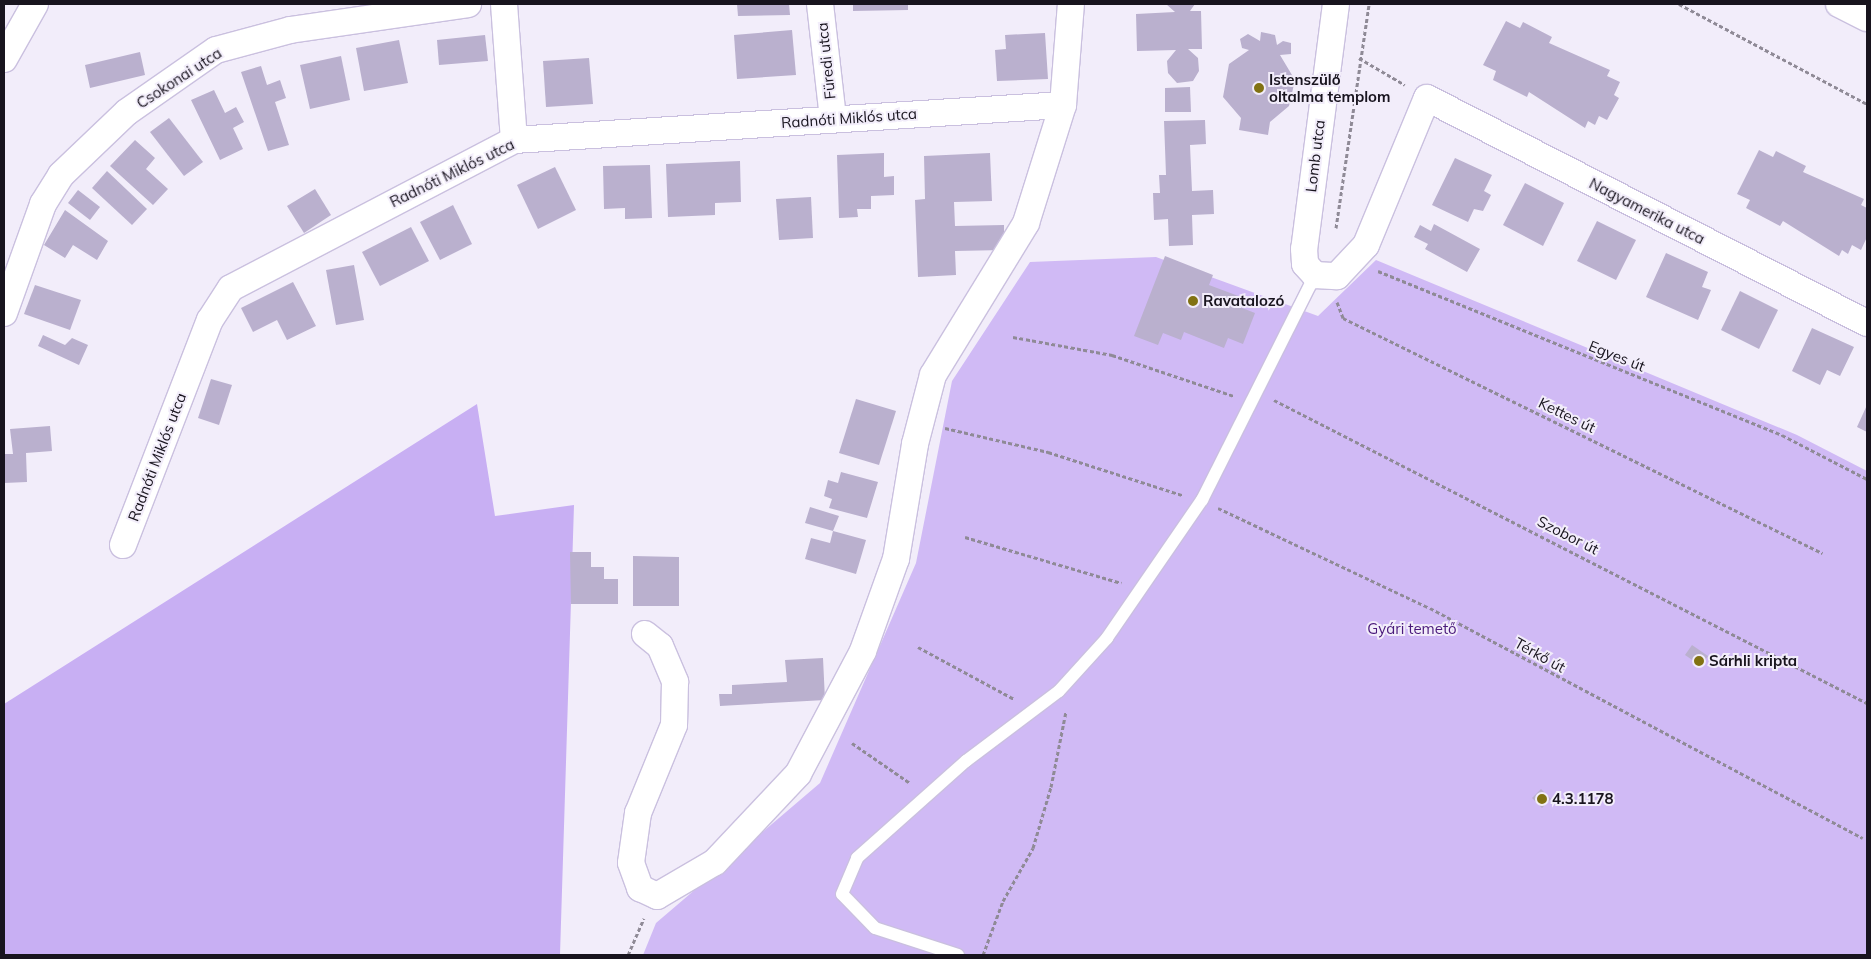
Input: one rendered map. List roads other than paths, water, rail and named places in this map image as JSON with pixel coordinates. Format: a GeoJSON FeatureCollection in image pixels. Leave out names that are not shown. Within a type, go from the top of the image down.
{"type":"FeatureCollection","features":[{"type":"Feature","properties":{"kind":"street"},"geometry":{"type":"LineString","coordinates":[[4,59],[35,4]]}},
{"type":"Feature","properties":{"kind":"street","name":"Csokonai utca"},"geometry":{"type":"LineString","coordinates":[[4,313],[43,204],[61,176],[127,112],[216,50],[290,30],[468,4]]}},
{"type":"Feature","properties":{"kind":"street"},"geometry":{"type":"LineString","coordinates":[[504,4],[514,140]]}},
{"type":"Feature","properties":{"kind":"street","name":"Füredi utca"},"geometry":{"type":"LineString","coordinates":[[820,4],[833,118]]}},
{"type":"Feature","properties":{"kind":"street"},"geometry":{"type":"LineString","coordinates":[[645,634],[660,646],[675,682],[674,725],[638,814],[631,863],[640,888],[657,896],[715,862],[798,774],[863,651],[896,559],[921,423],[933,375],[1026,223],[1063,105],[1071,4]]}},
{"type":"Feature","properties":{"kind":"street","name":"Lomb utca"},"geometry":{"type":"LineString","coordinates":[[1321,276],[1305,264],[1304,249],[1329,40],[1336,4]]}},
{"type":"Feature","properties":{"kind":"street"},"geometry":{"type":"LineString","coordinates":[[1839,4],[1867,18]]}},
{"type":"Feature","properties":{"kind":"street","name":"Nagyamerika utca"},"geometry":{"type":"LineString","coordinates":[[1321,276],[1337,276],[1355,261],[1366,245],[1427,98],[1867,323]]}},
{"type":"Feature","properties":{"kind":"street","name":"Radnóti Miklós utca"},"geometry":{"type":"LineString","coordinates":[[123,545],[210,320],[231,288],[514,140],[833,118],[1063,105]]}},
{"type":"Feature","properties":{"kind":"lane"},"geometry":{"type":"LineString","coordinates":[[958,955],[875,928],[842,894],[857,858],[927,795],[1035,709],[1078,670],[1107,638],[1202,500],[1253,396],[1321,276]]}},
{"type":"Feature","properties":{"kind":"place","name":"Istenszülő oltalma templom"},"geometry":{"type":"Point","coordinates":[1259,88]}},
{"type":"Feature","properties":{"kind":"place","name":"Ravatalozó"},"geometry":{"type":"Point","coordinates":[1193,301]}},
{"type":"Feature","properties":{"kind":"place","name":"Sárhli kripta"},"geometry":{"type":"Point","coordinates":[1699,661]}},
{"type":"Feature","properties":{"kind":"place","name":"4.3.1178"},"geometry":{"type":"Point","coordinates":[1542,799]}},
{"type":"Feature","properties":{"kind":"park label","name":"Gyári temető"},"geometry":{"type":"Point","coordinates":[1412,629]}}]}
